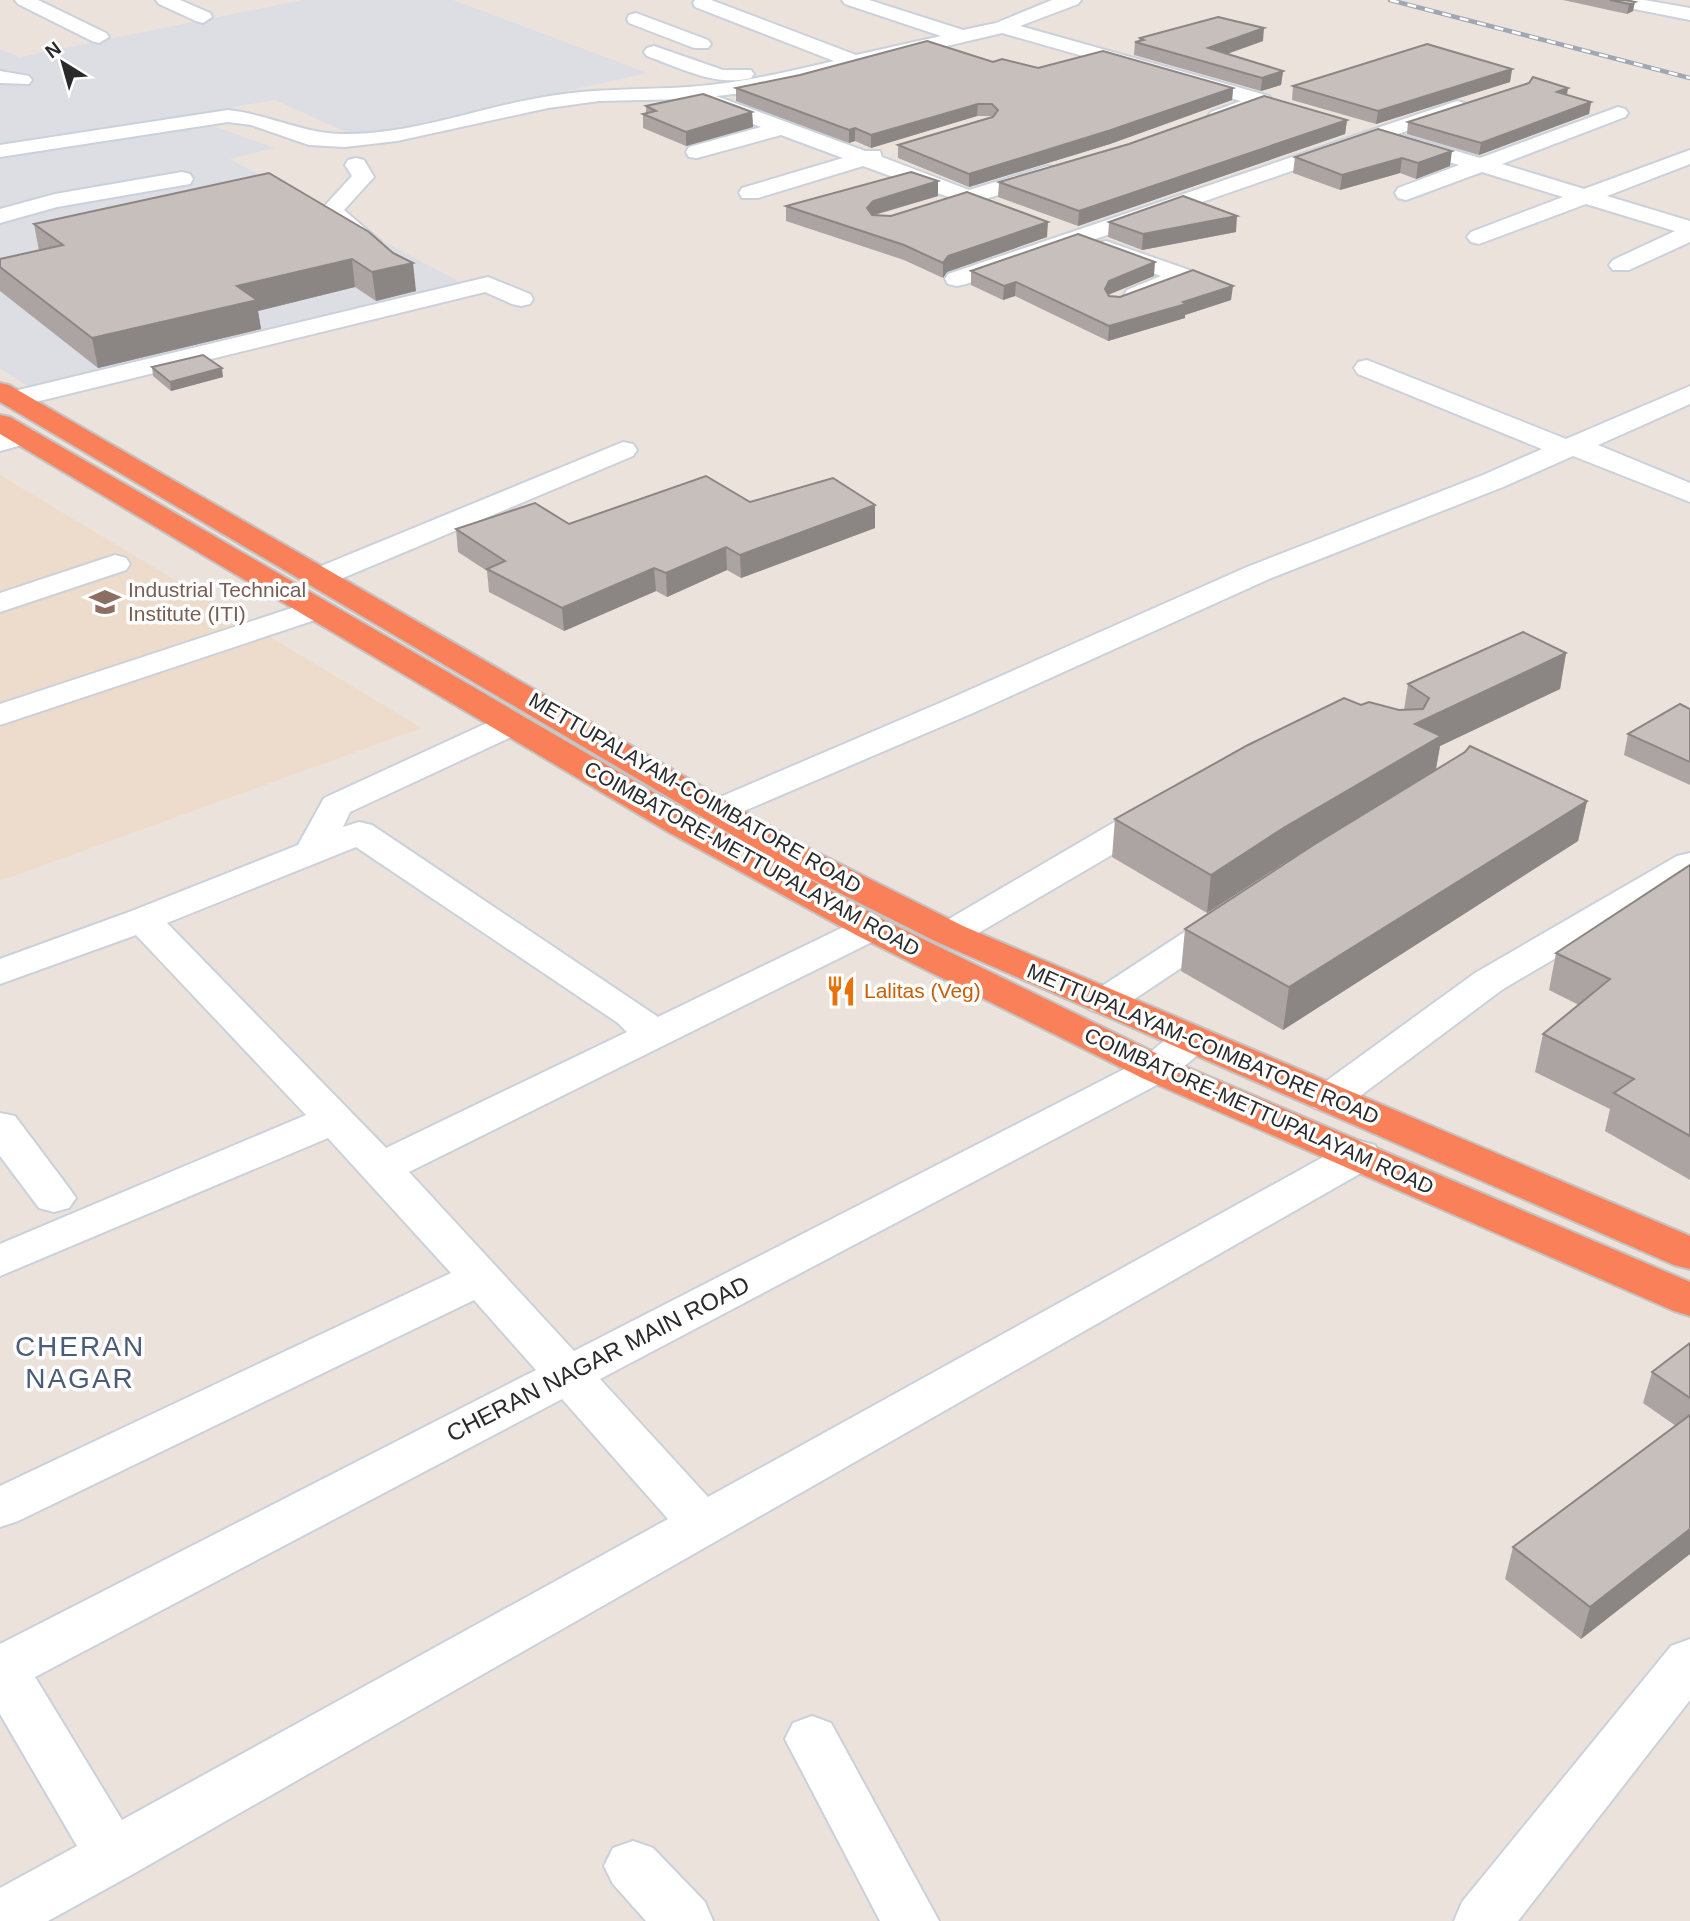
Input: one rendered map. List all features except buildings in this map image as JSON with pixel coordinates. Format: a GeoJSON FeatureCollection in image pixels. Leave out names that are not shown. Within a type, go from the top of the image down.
{"type":"FeatureCollection","features":[{"type":"Feature","properties":{"kind":"highway","name":"COIMBATORE-METTUPALAYAM ROAD"},"geometry":{"type":"LineString","coordinates":[[8,418],[307,593],[512,724],[683,825],[870,928],[1156,1069],[1690,1300]]}},
{"type":"Feature","properties":{"kind":"highway","name":"METTUPALAYAM-COIMBATORE ROAD"},"geometry":{"type":"LineString","coordinates":[[307,593],[718,810],[793,855],[950,934],[1690,1254]]}},
{"type":"Feature","properties":{"kind":"street"},"geometry":{"type":"LineString","coordinates":[[0,5],[25,0],[99,37]]}},
{"type":"Feature","properties":{"kind":"street"},"geometry":{"type":"LineString","coordinates":[[165,0],[203,17]]}},
{"type":"Feature","properties":{"kind":"street"},"geometry":{"type":"LineString","coordinates":[[851,0],[958,36]]}},
{"type":"Feature","properties":{"kind":"street"},"geometry":{"type":"LineString","coordinates":[[1023,0],[1048,7]]}},
{"type":"Feature","properties":{"kind":"street"},"geometry":{"type":"LineString","coordinates":[[0,151],[228,116],[255,119],[309,139],[345,141],[397,135],[548,102],[599,95],[689,93],[751,86],[1002,27],[1048,7],[1072,0]]}},
{"type":"Feature","properties":{"kind":"street"},"geometry":{"type":"LineString","coordinates":[[1614,0],[1690,14]]}},
{"type":"Feature","properties":{"kind":"street"},"geometry":{"type":"LineString","coordinates":[[702,3],[853,61]]}},
{"type":"Feature","properties":{"kind":"street"},"geometry":{"type":"LineString","coordinates":[[636,19],[765,69]]}},
{"type":"Feature","properties":{"kind":"street"},"geometry":{"type":"LineString","coordinates":[[1002,27],[1275,101],[1197,123]]}},
{"type":"Feature","properties":{"kind":"street"},"geometry":{"type":"LineString","coordinates":[[1098,54],[1137,43]]}},
{"type":"Feature","properties":{"kind":"street"},"geometry":{"type":"LineString","coordinates":[[764,47],[821,69]]}},
{"type":"Feature","properties":{"kind":"street"},"geometry":{"type":"LineString","coordinates":[[654,52],[721,76],[800,61]]}},
{"type":"Feature","properties":{"kind":"street"},"geometry":{"type":"LineString","coordinates":[[0,77],[22,80]]}},
{"type":"Feature","properties":{"kind":"street"},"geometry":{"type":"LineString","coordinates":[[689,93],[1005,211]]}},
{"type":"Feature","properties":{"kind":"street"},"geometry":{"type":"LineString","coordinates":[[957,279],[1478,100]]}},
{"type":"Feature","properties":{"kind":"street"},"geometry":{"type":"LineString","coordinates":[[1406,193],[1618,113]]}},
{"type":"Feature","properties":{"kind":"street"},"geometry":{"type":"LineString","coordinates":[[1338,122],[1690,230]]}},
{"type":"Feature","properties":{"kind":"street"},"geometry":{"type":"LineString","coordinates":[[697,152],[782,128]]}},
{"type":"Feature","properties":{"kind":"street"},"geometry":{"type":"LineString","coordinates":[[750,193],[904,147]]}},
{"type":"Feature","properties":{"kind":"street"},"geometry":{"type":"LineString","coordinates":[[1479,237],[1690,156]]}},
{"type":"Feature","properties":{"kind":"street"},"geometry":{"type":"LineString","coordinates":[[356,164],[363,177],[331,211],[388,258]]}},
{"type":"Feature","properties":{"kind":"street"},"geometry":{"type":"LineString","coordinates":[[931,208],[1069,166]]}},
{"type":"Feature","properties":{"kind":"street"},"geometry":{"type":"LineString","coordinates":[[0,216],[55,201],[181,179]]}},
{"type":"Feature","properties":{"kind":"street"},"geometry":{"type":"LineString","coordinates":[[1041,224],[1183,276],[1118,302]]}},
{"type":"Feature","properties":{"kind":"street"},"geometry":{"type":"LineString","coordinates":[[1621,265],[1690,230]]}},
{"type":"Feature","properties":{"kind":"street"},"geometry":{"type":"LineString","coordinates":[[417,279],[446,295]]}},
{"type":"Feature","properties":{"kind":"street"},"geometry":{"type":"LineString","coordinates":[[8,418],[488,284],[521,299]]}},
{"type":"Feature","properties":{"kind":"street"},"geometry":{"type":"LineString","coordinates":[[1367,368],[1690,493]]}},
{"type":"Feature","properties":{"kind":"street"},"geometry":{"type":"LineString","coordinates":[[718,810],[974,701],[1258,573],[1493,481],[1690,394]]}},
{"type":"Feature","properties":{"kind":"street"},"geometry":{"type":"LineString","coordinates":[[0,715],[307,593],[623,450]]}},
{"type":"Feature","properties":{"kind":"street"},"geometry":{"type":"LineString","coordinates":[[0,603],[115,564]]}},
{"type":"Feature","properties":{"kind":"street"},"geometry":{"type":"LineString","coordinates":[[0,687],[307,593]]}},
{"type":"Feature","properties":{"kind":"street"},"geometry":{"type":"LineString","coordinates":[[313,851],[336,805],[512,724]]}},
{"type":"Feature","properties":{"kind":"street"},"geometry":{"type":"LineString","coordinates":[[950,934],[1187,796]]}},
{"type":"Feature","properties":{"kind":"street"},"geometry":{"type":"LineString","coordinates":[[0,972],[142,920],[359,833],[632,1015],[654,1034]]}},
{"type":"Feature","properties":{"kind":"street"},"geometry":{"type":"LineString","coordinates":[[1329,1099],[1489,981],[1690,864]]}},
{"type":"Feature","properties":{"kind":"street"},"geometry":{"type":"LineString","coordinates":[[1104,1002],[1250,905]]}},
{"type":"Feature","properties":{"kind":"street"},"geometry":{"type":"LineString","coordinates":[[142,920],[381,1168],[703,1524]]}},
{"type":"Feature","properties":{"kind":"street"},"geometry":{"type":"LineString","coordinates":[[381,1168],[870,928]]}},
{"type":"Feature","properties":{"kind":"street","name":"CHERAN NAGAR MAIN ROAD"},"geometry":{"type":"LineString","coordinates":[[1,1668],[1156,1069],[1191,1040]]}},
{"type":"Feature","properties":{"kind":"street"},"geometry":{"type":"LineString","coordinates":[[0,1261],[334,1119]]}},
{"type":"Feature","properties":{"kind":"street"},"geometry":{"type":"LineString","coordinates":[[0,1126],[54,1198]]}},
{"type":"Feature","properties":{"kind":"street"},"geometry":{"type":"LineString","coordinates":[[0,1918],[1360,1155]]}},
{"type":"Feature","properties":{"kind":"street"},"geometry":{"type":"LineString","coordinates":[[0,1508],[481,1278]]}},
{"type":"Feature","properties":{"kind":"street"},"geometry":{"type":"LineString","coordinates":[[1483,1921],[1690,1661]]}},
{"type":"Feature","properties":{"kind":"street"},"geometry":{"type":"LineString","coordinates":[[1,1668],[113,1856]]}},
{"type":"Feature","properties":{"kind":"street"},"geometry":{"type":"LineString","coordinates":[[811,1739],[909,1921]]}},
{"type":"Feature","properties":{"kind":"street"},"geometry":{"type":"LineString","coordinates":[[634,1866],[684,1921]]}},
{"type":"Feature","properties":{"kind":"shaded area"},"geometry":{"type":"Polygon","coordinates":[[[302,0],[453,0],[648,73],[357,137],[275,100],[0,147],[0,49],[20,57],[302,0]]]}},
{"type":"Feature","properties":{"kind":"shaded area"},"geometry":{"type":"Polygon","coordinates":[[[210,125],[275,148],[230,159],[471,288],[34,390],[0,368],[0,159],[210,125]]]}},
{"type":"Feature","properties":{"kind":"shaded area","name":"Industrial Technical Institute (ITI)"},"geometry":{"type":"Polygon","coordinates":[[[0,475],[422,728],[0,881],[0,475]]]}},
{"type":"Feature","properties":{"kind":"railway"},"geometry":{"type":"LineString","coordinates":[[1390,0],[1690,78]]}},
{"type":"Feature","properties":{"kind":"place","name":"Industrial Technical Institute (ITI)"},"geometry":{"type":"Point","coordinates":[105,602]}},
{"type":"Feature","properties":{"kind":"place","name":"Lalitas (Veg)"},"geometry":{"type":"Point","coordinates":[841,991]}},
{"type":"Feature","properties":{"kind":"district","name":"CHERAN NAGAR"},"geometry":{"type":"Point","coordinates":[80,1362]}}]}
